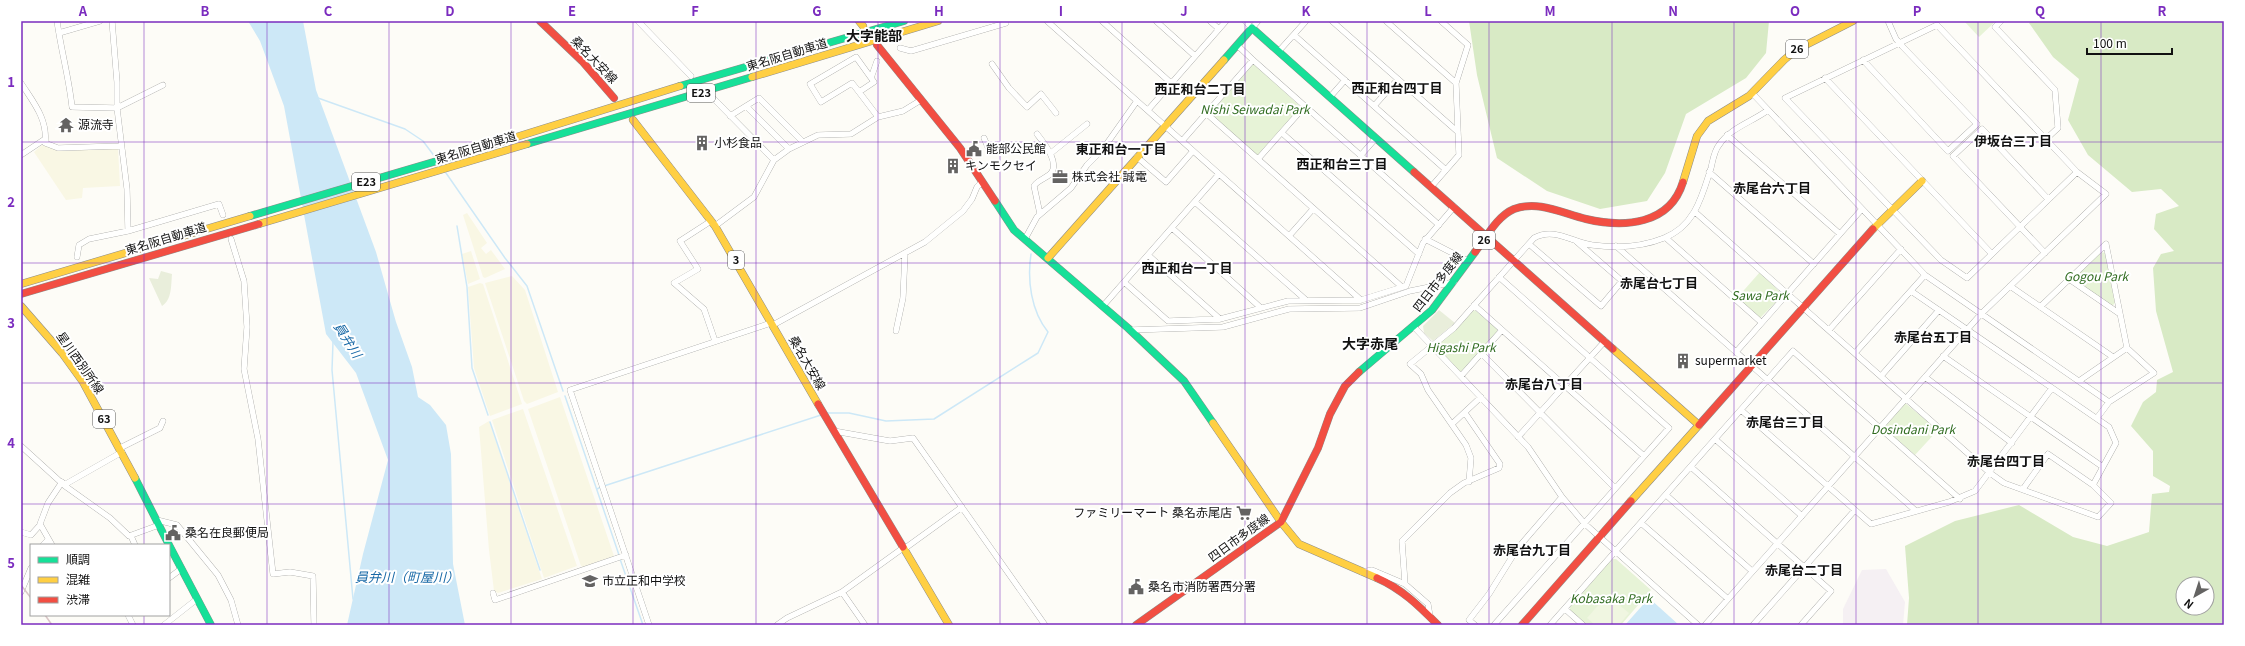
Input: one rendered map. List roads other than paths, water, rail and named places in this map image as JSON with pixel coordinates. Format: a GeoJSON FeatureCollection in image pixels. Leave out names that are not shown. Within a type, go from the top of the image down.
{"type":"FeatureCollection","features":[{"type":"Feature","properties":{"kind":"main road","name":"桑名大安線"},"geometry":{"type":"LineString","coordinates":[[540,21],[582,62],[614,98]]}},
{"type":"Feature","properties":{"kind":"main road","name":"東名阪自動車道"},"geometry":{"type":"LineString","coordinates":[[21,284],[460,152],[592,114],[702,79],[904,21]]}},
{"type":"Feature","properties":{"kind":"main road","name":"東名阪自動車道"},"geometry":{"type":"LineString","coordinates":[[21,294],[938,21]]}},
{"type":"Feature","properties":{"kind":"main road","name":"四日市多度線"},"geometry":{"type":"LineString","coordinates":[[1136,625],[1281,522],[1318,448],[1337,398],[1363,368],[1414,327],[1432,310],[1503,215],[1524,206],[1542,205],[1603,222],[1630,222],[1659,215],[1670,207],[1677,196],[1696,138],[1703,126],[1719,113],[1752,93],[1790,54],[1853,21]]}},
{"type":"Feature","properties":{"kind":"main road"},"geometry":{"type":"LineString","coordinates":[[1048,258],[1164,125],[1252,28],[1699,425]]}},
{"type":"Feature","properties":{"kind":"main road"},"geometry":{"type":"LineString","coordinates":[[878,45],[960,148],[1007,222],[1130,330],[1184,381],[1281,522],[1299,544],[1393,585],[1413,600],[1438,625]]}},
{"type":"Feature","properties":{"kind":"main road","name":"桑名大安線"},"geometry":{"type":"LineString","coordinates":[[633,120],[713,224],[826,418],[950,625]]}},
{"type":"Feature","properties":{"kind":"main road"},"geometry":{"type":"LineString","coordinates":[[1522,625],[1877,224],[1922,181]]}},
{"type":"Feature","properties":{"kind":"main road","name":"星川西別所線"},"geometry":{"type":"LineString","coordinates":[[21,306],[62,353],[83,382],[121,450],[168,544]]}},
{"type":"Feature","properties":{"kind":"main road","name":"星川西別所線"},"geometry":{"type":"LineString","coordinates":[[170,547],[211,625]]}},
{"type":"Feature","properties":{"kind":"street"},"geometry":{"type":"LineString","coordinates":[[57,21],[60,46],[70,85],[72,107],[117,108],[163,85]]}},
{"type":"Feature","properties":{"kind":"street"},"geometry":{"type":"LineString","coordinates":[[59,33],[100,21]]}},
{"type":"Feature","properties":{"kind":"street"},"geometry":{"type":"LineString","coordinates":[[112,21],[117,75],[117,108],[120,146],[127,189],[128,231]]}},
{"type":"Feature","properties":{"kind":"street"},"geometry":{"type":"LineString","coordinates":[[638,21],[691,76]]}},
{"type":"Feature","properties":{"kind":"street"},"geometry":{"type":"LineString","coordinates":[[1047,21],[1361,300]]}},
{"type":"Feature","properties":{"kind":"street"},"geometry":{"type":"LineString","coordinates":[[1102,21],[1171,83]]}},
{"type":"Feature","properties":{"kind":"street"},"geometry":{"type":"LineString","coordinates":[[1156,21],[1195,56]]}},
{"type":"Feature","properties":{"kind":"street"},"geometry":{"type":"LineString","coordinates":[[1210,21],[1219,29]]}},
{"type":"Feature","properties":{"kind":"street"},"geometry":{"type":"LineString","coordinates":[[1148,110],[1226,21]]}},
{"type":"Feature","properties":{"kind":"street"},"geometry":{"type":"LineString","coordinates":[[1245,21],[1252,28],[1258,21]]}},
{"type":"Feature","properties":{"kind":"street"},"geometry":{"type":"LineString","coordinates":[[1279,51],[1306,21]]}},
{"type":"Feature","properties":{"kind":"street"},"geometry":{"type":"LineString","coordinates":[[1332,21],[1458,132]]}},
{"type":"Feature","properties":{"kind":"street"},"geometry":{"type":"LineString","coordinates":[[1386,21],[1456,83]]}},
{"type":"Feature","properties":{"kind":"street"},"geometry":{"type":"LineString","coordinates":[[1431,187],[1459,155],[1456,83],[1468,45],[1441,21]]}},
{"type":"Feature","properties":{"kind":"street"},"geometry":{"type":"LineString","coordinates":[[1863,60],[1948,151],[1977,124],[1899,42],[1888,21]]}},
{"type":"Feature","properties":{"kind":"street"},"geometry":{"type":"LineString","coordinates":[[2001,21],[1995,27],[2056,92],[2058,128],[2046,139]]}},
{"type":"Feature","properties":{"kind":"street"},"geometry":{"type":"LineString","coordinates":[[900,48],[910,51],[1006,23]]}},
{"type":"Feature","properties":{"kind":"street"},"geometry":{"type":"LineString","coordinates":[[1705,625],[1967,329],[2106,194],[2077,172],[1939,26],[1935,25],[1785,98],[1943,262],[1967,278],[1991,253],[2077,172]]}},
{"type":"Feature","properties":{"kind":"street"},"geometry":{"type":"LineString","coordinates":[[1294,35],[1446,170]]}},
{"type":"Feature","properties":{"kind":"street"},"geometry":{"type":"LineString","coordinates":[[1237,45],[1439,225]]}},
{"type":"Feature","properties":{"kind":"street"},"geometry":{"type":"LineString","coordinates":[[859,92],[874,82],[856,57],[810,84],[821,102],[852,83],[878,117]]}},
{"type":"Feature","properties":{"kind":"street"},"geometry":{"type":"LineString","coordinates":[[1182,141],[1253,60]]}},
{"type":"Feature","properties":{"kind":"street"},"geometry":{"type":"LineString","coordinates":[[871,78],[876,61]]}},
{"type":"Feature","properties":{"kind":"street"},"geometry":{"type":"LineString","coordinates":[[992,64],[1009,88],[1027,107],[1041,94],[1056,113]]}},
{"type":"Feature","properties":{"kind":"street"},"geometry":{"type":"LineString","coordinates":[[1825,78],[1991,253]]}},
{"type":"Feature","properties":{"kind":"street"},"geometry":{"type":"LineString","coordinates":[[1374,106],[1398,79]]}},
{"type":"Feature","properties":{"kind":"street"},"geometry":{"type":"LineString","coordinates":[[1330,97],[1345,80]]}},
{"type":"Feature","properties":{"kind":"street"},"geometry":{"type":"LineString","coordinates":[[21,83],[41,115],[45,125],[45,143],[58,148],[120,146]]}},
{"type":"Feature","properties":{"kind":"street"},"geometry":{"type":"LineString","coordinates":[[1752,93],[1925,275],[2109,402]]}},
{"type":"Feature","properties":{"kind":"street"},"geometry":{"type":"LineString","coordinates":[[730,116],[759,98],[803,142]]}},
{"type":"Feature","properties":{"kind":"street"},"geometry":{"type":"LineString","coordinates":[[714,99],[774,160]]}},
{"type":"Feature","properties":{"kind":"street"},"geometry":{"type":"LineString","coordinates":[[715,341],[704,309],[674,283],[698,269],[680,241],[713,224],[754,197],[774,160],[788,149],[818,135],[851,134],[878,117],[903,111],[921,100]]}},
{"type":"Feature","properties":{"kind":"street"},"geometry":{"type":"LineString","coordinates":[[1025,239],[1040,214],[1071,188],[1087,165],[1103,149],[1137,101]]}},
{"type":"Feature","properties":{"kind":"street"},"geometry":{"type":"LineString","coordinates":[[746,106],[788,149]]}},
{"type":"Feature","properties":{"kind":"street"},"geometry":{"type":"LineString","coordinates":[[1258,159],[1305,106]]}},
{"type":"Feature","properties":{"kind":"street"},"geometry":{"type":"LineString","coordinates":[[1468,482],[1471,458],[1469,450],[1428,390],[1421,374],[1410,364],[1454,328],[1534,238],[1548,233],[1577,242],[1616,246],[1643,244],[1666,238],[1681,228],[1695,212],[1718,146],[1727,135],[1768,110]]}},
{"type":"Feature","properties":{"kind":"street"},"geometry":{"type":"LineString","coordinates":[[1206,113],[1402,287]]}},
{"type":"Feature","properties":{"kind":"street"},"geometry":{"type":"LineString","coordinates":[[1050,153],[1087,124]]}},
{"type":"Feature","properties":{"kind":"street"},"geometry":{"type":"LineString","coordinates":[[2045,253],[1953,156],[1982,129],[2048,199]]}},
{"type":"Feature","properties":{"kind":"street"},"geometry":{"type":"LineString","coordinates":[[1282,133],[1419,254]]}},
{"type":"Feature","properties":{"kind":"street"},"geometry":{"type":"LineString","coordinates":[[1038,134],[1050,153],[1052,170],[1034,186],[1040,214]]}},
{"type":"Feature","properties":{"kind":"street"},"geometry":{"type":"LineString","coordinates":[[1727,135],[1840,234]]}},
{"type":"Feature","properties":{"kind":"street"},"geometry":{"type":"LineString","coordinates":[[984,138],[990,152]]}},
{"type":"Feature","properties":{"kind":"street"},"geometry":{"type":"LineString","coordinates":[[1361,155],[1376,138]]}},
{"type":"Feature","properties":{"kind":"street"},"geometry":{"type":"LineString","coordinates":[[21,156],[45,139]]}},
{"type":"Feature","properties":{"kind":"street"},"geometry":{"type":"LineString","coordinates":[[1137,156],[1166,182],[1193,151]]}},
{"type":"Feature","properties":{"kind":"street"},"geometry":{"type":"LineString","coordinates":[[1709,172],[1814,264]]}},
{"type":"Feature","properties":{"kind":"street"},"geometry":{"type":"LineString","coordinates":[[1103,306],[1219,174]]}},
{"type":"Feature","properties":{"kind":"street"},"geometry":{"type":"LineString","coordinates":[[649,625],[622,556],[602,483],[570,390],[715,341],[772,324],[905,254],[932,238],[963,211],[972,199],[977,187],[982,182]]}},
{"type":"Feature","properties":{"kind":"street"},"geometry":{"type":"LineString","coordinates":[[1195,202],[1306,300]]}},
{"type":"Feature","properties":{"kind":"street"},"geometry":{"type":"LineString","coordinates":[[77,257],[79,245],[89,239],[128,231],[219,204],[223,215]]}},
{"type":"Feature","properties":{"kind":"street"},"geometry":{"type":"LineString","coordinates":[[1124,282],[1168,321],[1220,319],[1288,301],[1361,300],[1406,286],[1425,239],[1454,207]]}},
{"type":"Feature","properties":{"kind":"street"},"geometry":{"type":"LineString","coordinates":[[1289,236],[1313,209]]}},
{"type":"Feature","properties":{"kind":"street"},"geometry":{"type":"LineString","coordinates":[[1736,352],[1862,209]]}},
{"type":"Feature","properties":{"kind":"street"},"geometry":{"type":"LineString","coordinates":[[1695,212],[1990,473],[2004,483],[2098,516],[2112,503],[2093,485],[2048,454],[2023,489]]}},
{"type":"Feature","properties":{"kind":"street"},"geometry":{"type":"LineString","coordinates":[[1172,228],[1262,308]]}},
{"type":"Feature","properties":{"kind":"street"},"geometry":{"type":"LineString","coordinates":[[1666,238],[1761,322]]}},
{"type":"Feature","properties":{"kind":"street"},"geometry":{"type":"LineString","coordinates":[[232,239],[244,281],[247,328],[244,369],[258,439],[274,574],[290,572],[313,576],[314,625]]}},
{"type":"Feature","properties":{"kind":"street"},"geometry":{"type":"LineString","coordinates":[[1425,239],[1468,261]]}},
{"type":"Feature","properties":{"kind":"street"},"geometry":{"type":"LineString","coordinates":[[1529,244],[1601,306],[1622,281],[1577,242]]}},
{"type":"Feature","properties":{"kind":"street"},"geometry":{"type":"LineString","coordinates":[[2040,307],[2106,244],[2127,348],[2154,373],[2109,402],[2097,418]]}},
{"type":"Feature","properties":{"kind":"street"},"geometry":{"type":"LineString","coordinates":[[1616,246],[1916,511]]}},
{"type":"Feature","properties":{"kind":"street"},"geometry":{"type":"LineString","coordinates":[[1829,330],[1901,249]]}},
{"type":"Feature","properties":{"kind":"street"},"geometry":{"type":"LineString","coordinates":[[896,331],[903,298],[905,254]]}},
{"type":"Feature","properties":{"kind":"street"},"geometry":{"type":"LineString","coordinates":[[1148,255],[1220,319]]}},
{"type":"Feature","properties":{"kind":"street"},"geometry":{"type":"LineString","coordinates":[[1855,353],[1925,275]]}},
{"type":"Feature","properties":{"kind":"street"},"geometry":{"type":"LineString","coordinates":[[1494,625],[1669,428],[1499,277]]}},
{"type":"Feature","properties":{"kind":"street"},"geometry":{"type":"LineString","coordinates":[[2069,279],[2120,314]]}},
{"type":"Feature","properties":{"kind":"street"},"geometry":{"type":"LineString","coordinates":[[1130,330],[1223,327],[1289,309],[1360,308],[1410,291],[1454,282]]}},
{"type":"Feature","properties":{"kind":"street"},"geometry":{"type":"LineString","coordinates":[[2010,286],[2114,357]]}},
{"type":"Feature","properties":{"kind":"street"},"geometry":{"type":"LineString","coordinates":[[1911,291],[2109,427],[2116,443],[2093,485]]}},
{"type":"Feature","properties":{"kind":"street"},"geometry":{"type":"LineString","coordinates":[[1474,306],[1644,456]]}},
{"type":"Feature","properties":{"kind":"street"},"geometry":{"type":"LineString","coordinates":[[1880,376],[1939,310]]}},
{"type":"Feature","properties":{"kind":"street"},"geometry":{"type":"LineString","coordinates":[[1414,327],[1518,437],[1562,497],[1584,523],[1698,625]]}},
{"type":"Feature","properties":{"kind":"street"},"geometry":{"type":"LineString","coordinates":[[1461,376],[1502,330]]}},
{"type":"Feature","properties":{"kind":"street"},"geometry":{"type":"LineString","coordinates":[[1518,437],[1605,341]]}},
{"type":"Feature","properties":{"kind":"street"},"geometry":{"type":"LineString","coordinates":[[2078,381],[2127,348]]}},
{"type":"Feature","properties":{"kind":"street"},"geometry":{"type":"LineString","coordinates":[[1550,625],[1793,351],[1960,499]]}},
{"type":"Feature","properties":{"kind":"street"},"geometry":{"type":"LineString","coordinates":[[1482,353],[1615,488]]}},
{"type":"Feature","properties":{"kind":"street"},"geometry":{"type":"LineString","coordinates":[[1943,356],[2103,468]]}},
{"type":"Feature","properties":{"kind":"street"},"geometry":{"type":"LineString","coordinates":[[1925,377],[2012,443]]}},
{"type":"Feature","properties":{"kind":"street"},"geometry":{"type":"LineString","coordinates":[[1741,410],[1871,524],[1960,499],[1975,491],[1990,473],[2052,388]]}},
{"type":"Feature","properties":{"kind":"street"},"geometry":{"type":"LineString","coordinates":[[1452,424],[1481,398]]}},
{"type":"Feature","properties":{"kind":"street"},"geometry":{"type":"LineString","coordinates":[[1405,584],[1402,541],[1440,502],[1468,482],[1499,468],[1500,464],[1465,413]]}},
{"type":"Feature","properties":{"kind":"street"},"geometry":{"type":"LineString","coordinates":[[21,532],[30,535],[40,525],[48,503],[63,484],[160,428],[163,421]]}},
{"type":"Feature","properties":{"kind":"street"},"geometry":{"type":"LineString","coordinates":[[834,431],[890,441],[912,437],[1045,625]]}},
{"type":"Feature","properties":{"kind":"street"},"geometry":{"type":"LineString","coordinates":[[1715,439],[1802,516]]}},
{"type":"Feature","properties":{"kind":"street"},"geometry":{"type":"LineString","coordinates":[[21,446],[63,484],[131,536],[134,544]]}},
{"type":"Feature","properties":{"kind":"street"},"geometry":{"type":"LineString","coordinates":[[1691,467],[1831,591],[1801,625]]}},
{"type":"Feature","properties":{"kind":"street"},"geometry":{"type":"LineString","coordinates":[[1666,495],[1752,571]]}},
{"type":"Feature","properties":{"kind":"street"},"geometry":{"type":"LineString","coordinates":[[1475,625],[1469,620],[1489,594],[1510,560],[1562,497]]}},
{"type":"Feature","properties":{"kind":"street"},"geometry":{"type":"LineString","coordinates":[[777,625],[787,618],[842,592],[962,507]]}},
{"type":"Feature","properties":{"kind":"street"},"geometry":{"type":"LineString","coordinates":[[1754,625],[1856,510]]}},
{"type":"Feature","properties":{"kind":"street"},"geometry":{"type":"LineString","coordinates":[[131,536],[158,523],[177,525],[218,575],[231,600],[238,625]]}},
{"type":"Feature","properties":{"kind":"street"},"geometry":{"type":"LineString","coordinates":[[1641,523],[1728,599]]}},
{"type":"Feature","properties":{"kind":"street"},"geometry":{"type":"LineString","coordinates":[[40,525],[50,543]]}},
{"type":"Feature","properties":{"kind":"street"},"geometry":{"type":"LineString","coordinates":[[493,593],[495,600],[622,556]]}},
{"type":"Feature","properties":{"kind":"street"},"geometry":{"type":"LineString","coordinates":[[170,577],[181,569]]}},
{"type":"Feature","properties":{"kind":"street"},"geometry":{"type":"LineString","coordinates":[[21,592],[30,570]]}},
{"type":"Feature","properties":{"kind":"street"},"geometry":{"type":"LineString","coordinates":[[1362,572],[1372,570],[1405,584],[1428,604],[1430,616]]}},
{"type":"Feature","properties":{"kind":"street"},"geometry":{"type":"LineString","coordinates":[[842,592],[865,625]]}},
{"type":"Feature","properties":{"kind":"street"},"geometry":{"type":"LineString","coordinates":[[164,625],[197,600]]}},
{"type":"Feature","properties":{"kind":"street"},"geometry":{"type":"LineString","coordinates":[[1565,609],[1583,625]]}},
{"type":"Feature","properties":{"kind":"street"},"geometry":{"type":"LineString","coordinates":[[128,616],[133,625]]}},
{"type":"Feature","properties":{"kind":"water","name":"員弁川（町屋川）"},"geometry":{"type":"Polygon","coordinates":[[[248,21],[303,21],[316,90],[376,252],[396,322],[412,367],[418,397],[430,405],[446,425],[451,454],[453,564],[465,625],[347,625],[363,554],[388,460],[356,373],[326,334],[284,106],[260,41],[248,21]]]}},
{"type":"Feature","properties":{"kind":"water"},"geometry":{"type":"Polygon","coordinates":[[[1649,598],[1679,625],[1625,625],[1649,598]]]}},
{"type":"Feature","properties":{"kind":"waterway"},"geometry":{"type":"LineString","coordinates":[[318,98],[405,129],[423,141],[435,157]]}},
{"type":"Feature","properties":{"kind":"waterway"},"geometry":{"type":"LineString","coordinates":[[446,173],[505,258],[527,286],[563,391]]}},
{"type":"Feature","properties":{"kind":"waterway"},"geometry":{"type":"LineString","coordinates":[[457,226],[467,287],[472,368],[488,415]]}},
{"type":"Feature","properties":{"kind":"waterway"},"geometry":{"type":"LineString","coordinates":[[827,413],[849,413],[886,421],[934,419],[1038,353],[1048,332],[1042,324],[1034,305],[1030,285],[1031,254]]}},
{"type":"Feature","properties":{"kind":"waterway","name":"員弁川"},"geometry":{"type":"LineString","coordinates":[[333,342],[332,370],[353,599]]}},
{"type":"Feature","properties":{"kind":"waterway"},"geometry":{"type":"LineString","coordinates":[[565,396],[619,555]]}},
{"type":"Feature","properties":{"kind":"waterway"},"geometry":{"type":"LineString","coordinates":[[604,486],[821,415]]}},
{"type":"Feature","properties":{"kind":"waterway"},"geometry":{"type":"LineString","coordinates":[[490,422],[540,570]]}},
{"type":"Feature","properties":{"kind":"waterway"},"geometry":{"type":"LineString","coordinates":[[597,489],[601,487]]}},
{"type":"Feature","properties":{"kind":"waterway"},"geometry":{"type":"LineString","coordinates":[[620,559],[643,625]]}},
{"type":"Feature","properties":{"kind":"railway"},"geometry":{"type":"LineString","coordinates":[[21,585],[30,597]]}},
{"type":"Feature","properties":{"kind":"railway"},"geometry":{"type":"LineString","coordinates":[[46,616],[52,625]]}},
{"type":"Feature","properties":{"kind":"place","name":"源流寺"},"geometry":{"type":"Point","coordinates":[66,125]}},
{"type":"Feature","properties":{"kind":"place","name":"小杉食品"},"geometry":{"type":"Point","coordinates":[702,143]}},
{"type":"Feature","properties":{"kind":"place","name":"能部公民館"},"geometry":{"type":"Point","coordinates":[974,149]}},
{"type":"Feature","properties":{"kind":"place","name":"キンモクセイ"},"geometry":{"type":"Point","coordinates":[953,166]}},
{"type":"Feature","properties":{"kind":"place","name":"株式会社 誠電"},"geometry":{"type":"Point","coordinates":[1060,177]}},
{"type":"Feature","properties":{"kind":"place","name":"supermarket"},"geometry":{"type":"Point","coordinates":[1683,361]}},
{"type":"Feature","properties":{"kind":"place","name":"ファミリーマート 桑名赤尾店"},"geometry":{"type":"Point","coordinates":[1244,513]}},
{"type":"Feature","properties":{"kind":"place","name":"桑名在良郵便局"},"geometry":{"type":"Point","coordinates":[173,533]}},
{"type":"Feature","properties":{"kind":"place","name":"市立正和中学校"},"geometry":{"type":"Point","coordinates":[590,581]}},
{"type":"Feature","properties":{"kind":"place","name":"桑名市消防署西分署"},"geometry":{"type":"Point","coordinates":[1136,587]}},
{"type":"Feature","properties":{"kind":"district","name":"大字能部"},"geometry":{"type":"Point","coordinates":[874,36]}},
{"type":"Feature","properties":{"kind":"district","name":"西正和台四丁目"},"geometry":{"type":"Point","coordinates":[1397,88]}},
{"type":"Feature","properties":{"kind":"district","name":"西正和台二丁目"},"geometry":{"type":"Point","coordinates":[1200,89]}},
{"type":"Feature","properties":{"kind":"district","name":"伊坂台三丁目"},"geometry":{"type":"Point","coordinates":[2013,141]}},
{"type":"Feature","properties":{"kind":"district","name":"東正和台一丁目"},"geometry":{"type":"Point","coordinates":[1121,149]}},
{"type":"Feature","properties":{"kind":"district","name":"西正和台三丁目"},"geometry":{"type":"Point","coordinates":[1342,164]}},
{"type":"Feature","properties":{"kind":"district","name":"赤尾台六丁目"},"geometry":{"type":"Point","coordinates":[1772,188]}},
{"type":"Feature","properties":{"kind":"district","name":"西正和台一丁目"},"geometry":{"type":"Point","coordinates":[1187,268]}},
{"type":"Feature","properties":{"kind":"district","name":"赤尾台七丁目"},"geometry":{"type":"Point","coordinates":[1659,283]}},
{"type":"Feature","properties":{"kind":"district","name":"赤尾台五丁目"},"geometry":{"type":"Point","coordinates":[1933,337]}},
{"type":"Feature","properties":{"kind":"district","name":"大字赤尾"},"geometry":{"type":"Point","coordinates":[1370,344]}},
{"type":"Feature","properties":{"kind":"district","name":"赤尾台八丁目"},"geometry":{"type":"Point","coordinates":[1544,384]}},
{"type":"Feature","properties":{"kind":"district","name":"赤尾台三丁目"},"geometry":{"type":"Point","coordinates":[1785,422]}},
{"type":"Feature","properties":{"kind":"district","name":"赤尾台四丁目"},"geometry":{"type":"Point","coordinates":[2006,461]}},
{"type":"Feature","properties":{"kind":"district","name":"赤尾台九丁目"},"geometry":{"type":"Point","coordinates":[1532,550]}},
{"type":"Feature","properties":{"kind":"district","name":"赤尾台二丁目"},"geometry":{"type":"Point","coordinates":[1804,570]}},
{"type":"Feature","properties":{"kind":"park label","name":"Nishi Seiwadai Park"},"geometry":{"type":"Point","coordinates":[1255,110]}},
{"type":"Feature","properties":{"kind":"park label","name":"Gogou Park"},"geometry":{"type":"Point","coordinates":[2096,277]}},
{"type":"Feature","properties":{"kind":"park label","name":"Sawa Park"},"geometry":{"type":"Point","coordinates":[1760,296]}},
{"type":"Feature","properties":{"kind":"park label","name":"Higashi Park"},"geometry":{"type":"Point","coordinates":[1461,348]}},
{"type":"Feature","properties":{"kind":"park label","name":"Dosindani Park"},"geometry":{"type":"Point","coordinates":[1913,430]}},
{"type":"Feature","properties":{"kind":"park label","name":"Kobasaka Park"},"geometry":{"type":"Point","coordinates":[1611,599]}}]}
